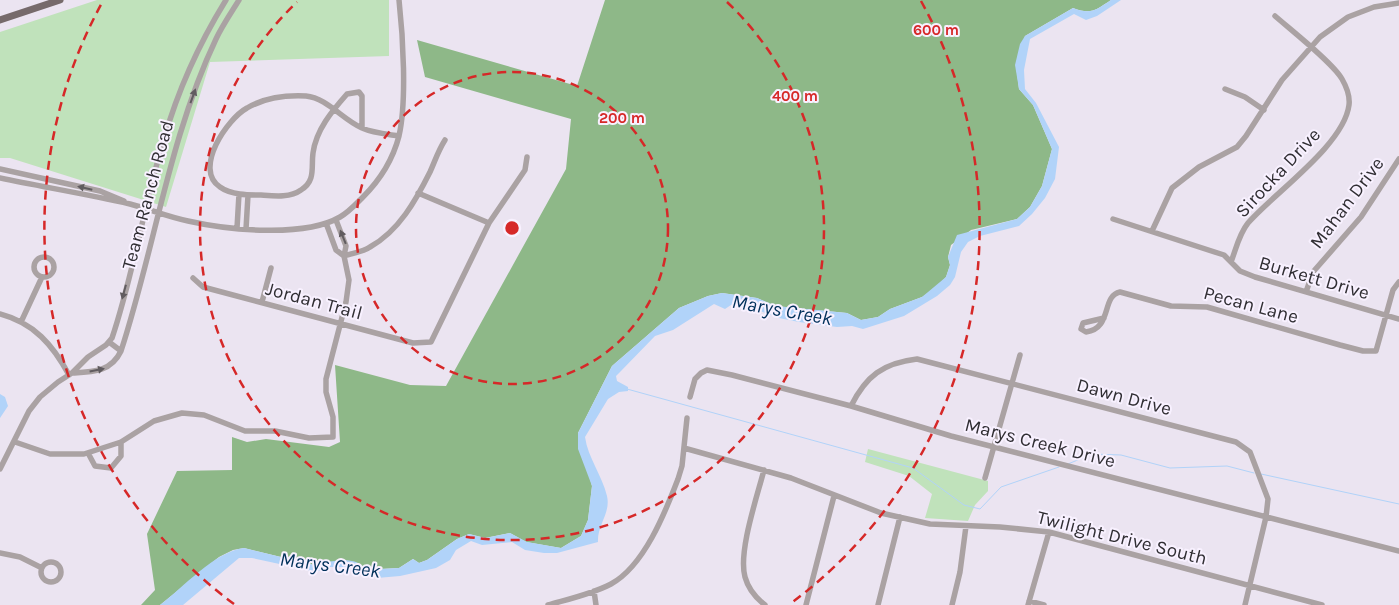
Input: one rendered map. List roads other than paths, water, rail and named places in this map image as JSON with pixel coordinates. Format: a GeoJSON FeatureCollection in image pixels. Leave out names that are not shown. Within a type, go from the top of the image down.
{"type":"FeatureCollection","features":[{"type":"Feature","properties":{"kind":"main road"},"geometry":{"type":"LineString","coordinates":[[0,20],[60,0]]}},
{"type":"Feature","properties":{"kind":"street","name":"Team Ranch Road"},"geometry":{"type":"LineString","coordinates":[[0,469],[35,403],[52,386],[71,374],[88,357],[109,342],[120,308],[164,138],[189,70],[226,0]]}},
{"type":"Feature","properties":{"kind":"street","name":"Team Ranch Road"},"geometry":{"type":"LineString","coordinates":[[71,374],[105,369],[115,361],[121,350],[184,121],[203,68],[239,0]]}},
{"type":"Feature","properties":{"kind":"street"},"geometry":{"type":"LineString","coordinates":[[0,170],[100,191],[131,204],[188,221],[246,229],[288,229],[336,220],[372,188],[392,157],[399,136],[402,118],[402,84],[399,0]]}},
{"type":"Feature","properties":{"kind":"street"},"geometry":{"type":"LineString","coordinates":[[1152,231],[1167,195],[1178,182],[1237,147],[1264,110],[1282,80],[1310,48],[1333,27],[1348,17],[1374,7],[1399,4]]}},
{"type":"Feature","properties":{"kind":"street","name":"Sirocka Drive"},"geometry":{"type":"LineString","coordinates":[[1231,262],[1246,225],[1291,183],[1325,146],[1341,125],[1349,106],[1342,78],[1275,16]]}},
{"type":"Feature","properties":{"kind":"street"},"geometry":{"type":"LineString","coordinates":[[213,22],[223,28]]}},
{"type":"Feature","properties":{"kind":"street"},"geometry":{"type":"LineString","coordinates":[[1225,89],[1237,92],[1264,110]]}},
{"type":"Feature","properties":{"kind":"street"},"geometry":{"type":"LineString","coordinates":[[362,128],[361,93],[347,94],[334,110],[316,137],[313,172],[308,185],[300,192],[281,196],[239,194],[221,188],[216,183],[211,172],[218,139],[230,121],[252,105],[285,97],[311,97],[334,110],[362,128],[399,136]]}},
{"type":"Feature","properties":{"kind":"street"},"geometry":{"type":"LineString","coordinates":[[172,116],[184,121]]}},
{"type":"Feature","properties":{"kind":"street"},"geometry":{"type":"LineString","coordinates":[[344,256],[369,248],[385,236],[407,212],[430,170],[436,153],[445,140]]}},
{"type":"Feature","properties":{"kind":"street"},"geometry":{"type":"LineString","coordinates":[[418,193],[489,223],[520,180],[525,170],[527,157]]}},
{"type":"Feature","properties":{"kind":"street","name":"Mahan Drive"},"geometry":{"type":"LineString","coordinates":[[1306,292],[1313,272],[1361,217],[1399,159]]}},
{"type":"Feature","properties":{"kind":"street"},"geometry":{"type":"LineString","coordinates":[[0,178],[131,204]]}},
{"type":"Feature","properties":{"kind":"street"},"geometry":{"type":"LineString","coordinates":[[237,228],[239,194]]}},
{"type":"Feature","properties":{"kind":"street"},"geometry":{"type":"LineString","coordinates":[[246,229],[248,194]]}},
{"type":"Feature","properties":{"kind":"street","name":"Burkett Drive"},"geometry":{"type":"LineString","coordinates":[[1114,219],[1224,255],[1246,274],[1399,319]]}},
{"type":"Feature","properties":{"kind":"street"},"geometry":{"type":"LineString","coordinates":[[15,442],[50,454],[88,454],[121,442],[154,421],[182,414],[204,415],[245,431],[275,431],[309,438],[332,437],[333,417],[326,392],[326,379],[349,285],[349,272],[344,256],[346,246],[336,220]]}},
{"type":"Feature","properties":{"kind":"street"},"geometry":{"type":"LineString","coordinates":[[326,223],[336,250],[344,256]]}},
{"type":"Feature","properties":{"kind":"street","name":"Jordan Trail"},"geometry":{"type":"LineString","coordinates":[[193,278],[204,287],[340,325],[413,343],[431,342],[489,223]]}},
{"type":"Feature","properties":{"kind":"street"},"geometry":{"type":"LineString","coordinates":[[262,302],[271,268]]}},
{"type":"Feature","properties":{"kind":"street"},"geometry":{"type":"LineString","coordinates":[[21,322],[42,276]]}},
{"type":"Feature","properties":{"kind":"street"},"geometry":{"type":"LineString","coordinates":[[1387,315],[1393,290],[1399,282]]}},
{"type":"Feature","properties":{"kind":"street","name":"Pecan Lane"},"geometry":{"type":"LineString","coordinates":[[1104,318],[1112,297],[1120,292],[1171,306],[1207,307],[1363,351],[1376,351],[1387,315]]}},
{"type":"Feature","properties":{"kind":"street"},"geometry":{"type":"LineString","coordinates":[[0,314],[21,322],[37,332],[50,344],[71,374]]}},
{"type":"Feature","properties":{"kind":"street"},"geometry":{"type":"LineString","coordinates":[[109,342],[121,350]]}},
{"type":"Feature","properties":{"kind":"street"},"geometry":{"type":"LineString","coordinates":[[986,478],[1020,356]]}},
{"type":"Feature","properties":{"kind":"street","name":"Dawn Drive"},"geometry":{"type":"LineString","coordinates":[[850,406],[865,382],[872,376],[892,365],[912,359],[924,359],[1226,439],[1250,452],[1262,478],[1268,499],[1266,517],[1245,605]]}},
{"type":"Feature","properties":{"kind":"street","name":"Marys Creek Drive"},"geometry":{"type":"LineString","coordinates":[[690,397],[695,379],[701,372],[707,370],[732,375],[850,406],[951,436],[1399,552]]}},
{"type":"Feature","properties":{"kind":"street"},"geometry":{"type":"LineString","coordinates":[[548,605],[594,591],[620,579],[641,556],[673,493],[682,466],[687,418]]}},
{"type":"Feature","properties":{"kind":"street"},"geometry":{"type":"LineString","coordinates":[[88,454],[95,466],[111,468],[120,459],[122,453],[121,442]]}},
{"type":"Feature","properties":{"kind":"street","name":"Twilight Drive South"},"geometry":{"type":"LineString","coordinates":[[684,448],[764,470],[834,496],[900,517],[930,524],[1000,527],[1049,532],[1322,605]]}},
{"type":"Feature","properties":{"kind":"street"},"geometry":{"type":"LineString","coordinates":[[764,470],[743,556],[743,565],[746,582],[755,596],[765,605]]}},
{"type":"Feature","properties":{"kind":"street"},"geometry":{"type":"LineString","coordinates":[[806,605],[834,496]]}},
{"type":"Feature","properties":{"kind":"street"},"geometry":{"type":"LineString","coordinates":[[878,605],[900,517]]}},
{"type":"Feature","properties":{"kind":"street"},"geometry":{"type":"LineString","coordinates":[[952,605],[960,572],[966,526]]}},
{"type":"Feature","properties":{"kind":"street"},"geometry":{"type":"LineString","coordinates":[[1044,605],[1029,603],[1049,532]]}},
{"type":"Feature","properties":{"kind":"street"},"geometry":{"type":"LineString","coordinates":[[0,553],[20,557],[42,568]]}},
{"type":"Feature","properties":{"kind":"street"},"geometry":{"type":"LineString","coordinates":[[594,591],[596,605]]}},
{"type":"Feature","properties":{"kind":"water","name":"Marys Creek"},"geometry":{"type":"Polygon","coordinates":[[[1111,0],[1121,0],[1097,16],[1086,20],[1074,14],[1030,39],[1024,70],[1025,89],[1036,103],[1059,147],[1055,179],[1045,198],[1019,226],[980,236],[968,242],[961,252],[955,277],[950,285],[937,296],[904,316],[863,329],[852,326],[837,327],[799,322],[779,318],[755,309],[731,305],[725,309],[714,304],[673,330],[655,336],[616,376],[617,381],[628,387],[628,391],[619,392],[608,399],[585,437],[608,502],[598,542],[557,553],[544,553],[525,550],[512,542],[482,545],[471,541],[456,550],[450,560],[436,568],[400,576],[377,578],[353,567],[325,567],[319,571],[312,571],[252,558],[239,558],[183,605],[160,605],[211,563],[233,551],[244,548],[314,565],[346,560],[358,563],[374,572],[380,569],[399,568],[413,559],[419,563],[427,560],[457,539],[469,534],[485,538],[510,533],[527,542],[561,548],[581,536],[588,520],[592,486],[578,449],[578,433],[612,366],[679,308],[708,296],[722,293],[757,298],[776,306],[847,313],[861,320],[878,317],[890,309],[922,297],[946,277],[950,265],[948,257],[957,235],[1017,219],[1030,207],[1042,186],[1052,149],[1033,105],[1019,89],[1015,65],[1020,44],[1025,36],[1073,8],[1089,11],[1111,0]]]}},
{"type":"Feature","properties":{"kind":"water"},"geometry":{"type":"Polygon","coordinates":[[[0,394],[5,397],[8,406],[0,418],[0,394]]]}},
{"type":"Feature","properties":{"kind":"waterway"},"geometry":{"type":"LineString","coordinates":[[627,389],[913,468],[964,505],[980,509],[1001,487],[1059,467]]}},
{"type":"Feature","properties":{"kind":"waterway"},"geometry":{"type":"LineString","coordinates":[[1068,464],[1092,454],[1121,455],[1170,468],[1227,466],[1254,473]]}},
{"type":"Feature","properties":{"kind":"waterway"},"geometry":{"type":"LineString","coordinates":[[1261,474],[1399,504]]}}]}
